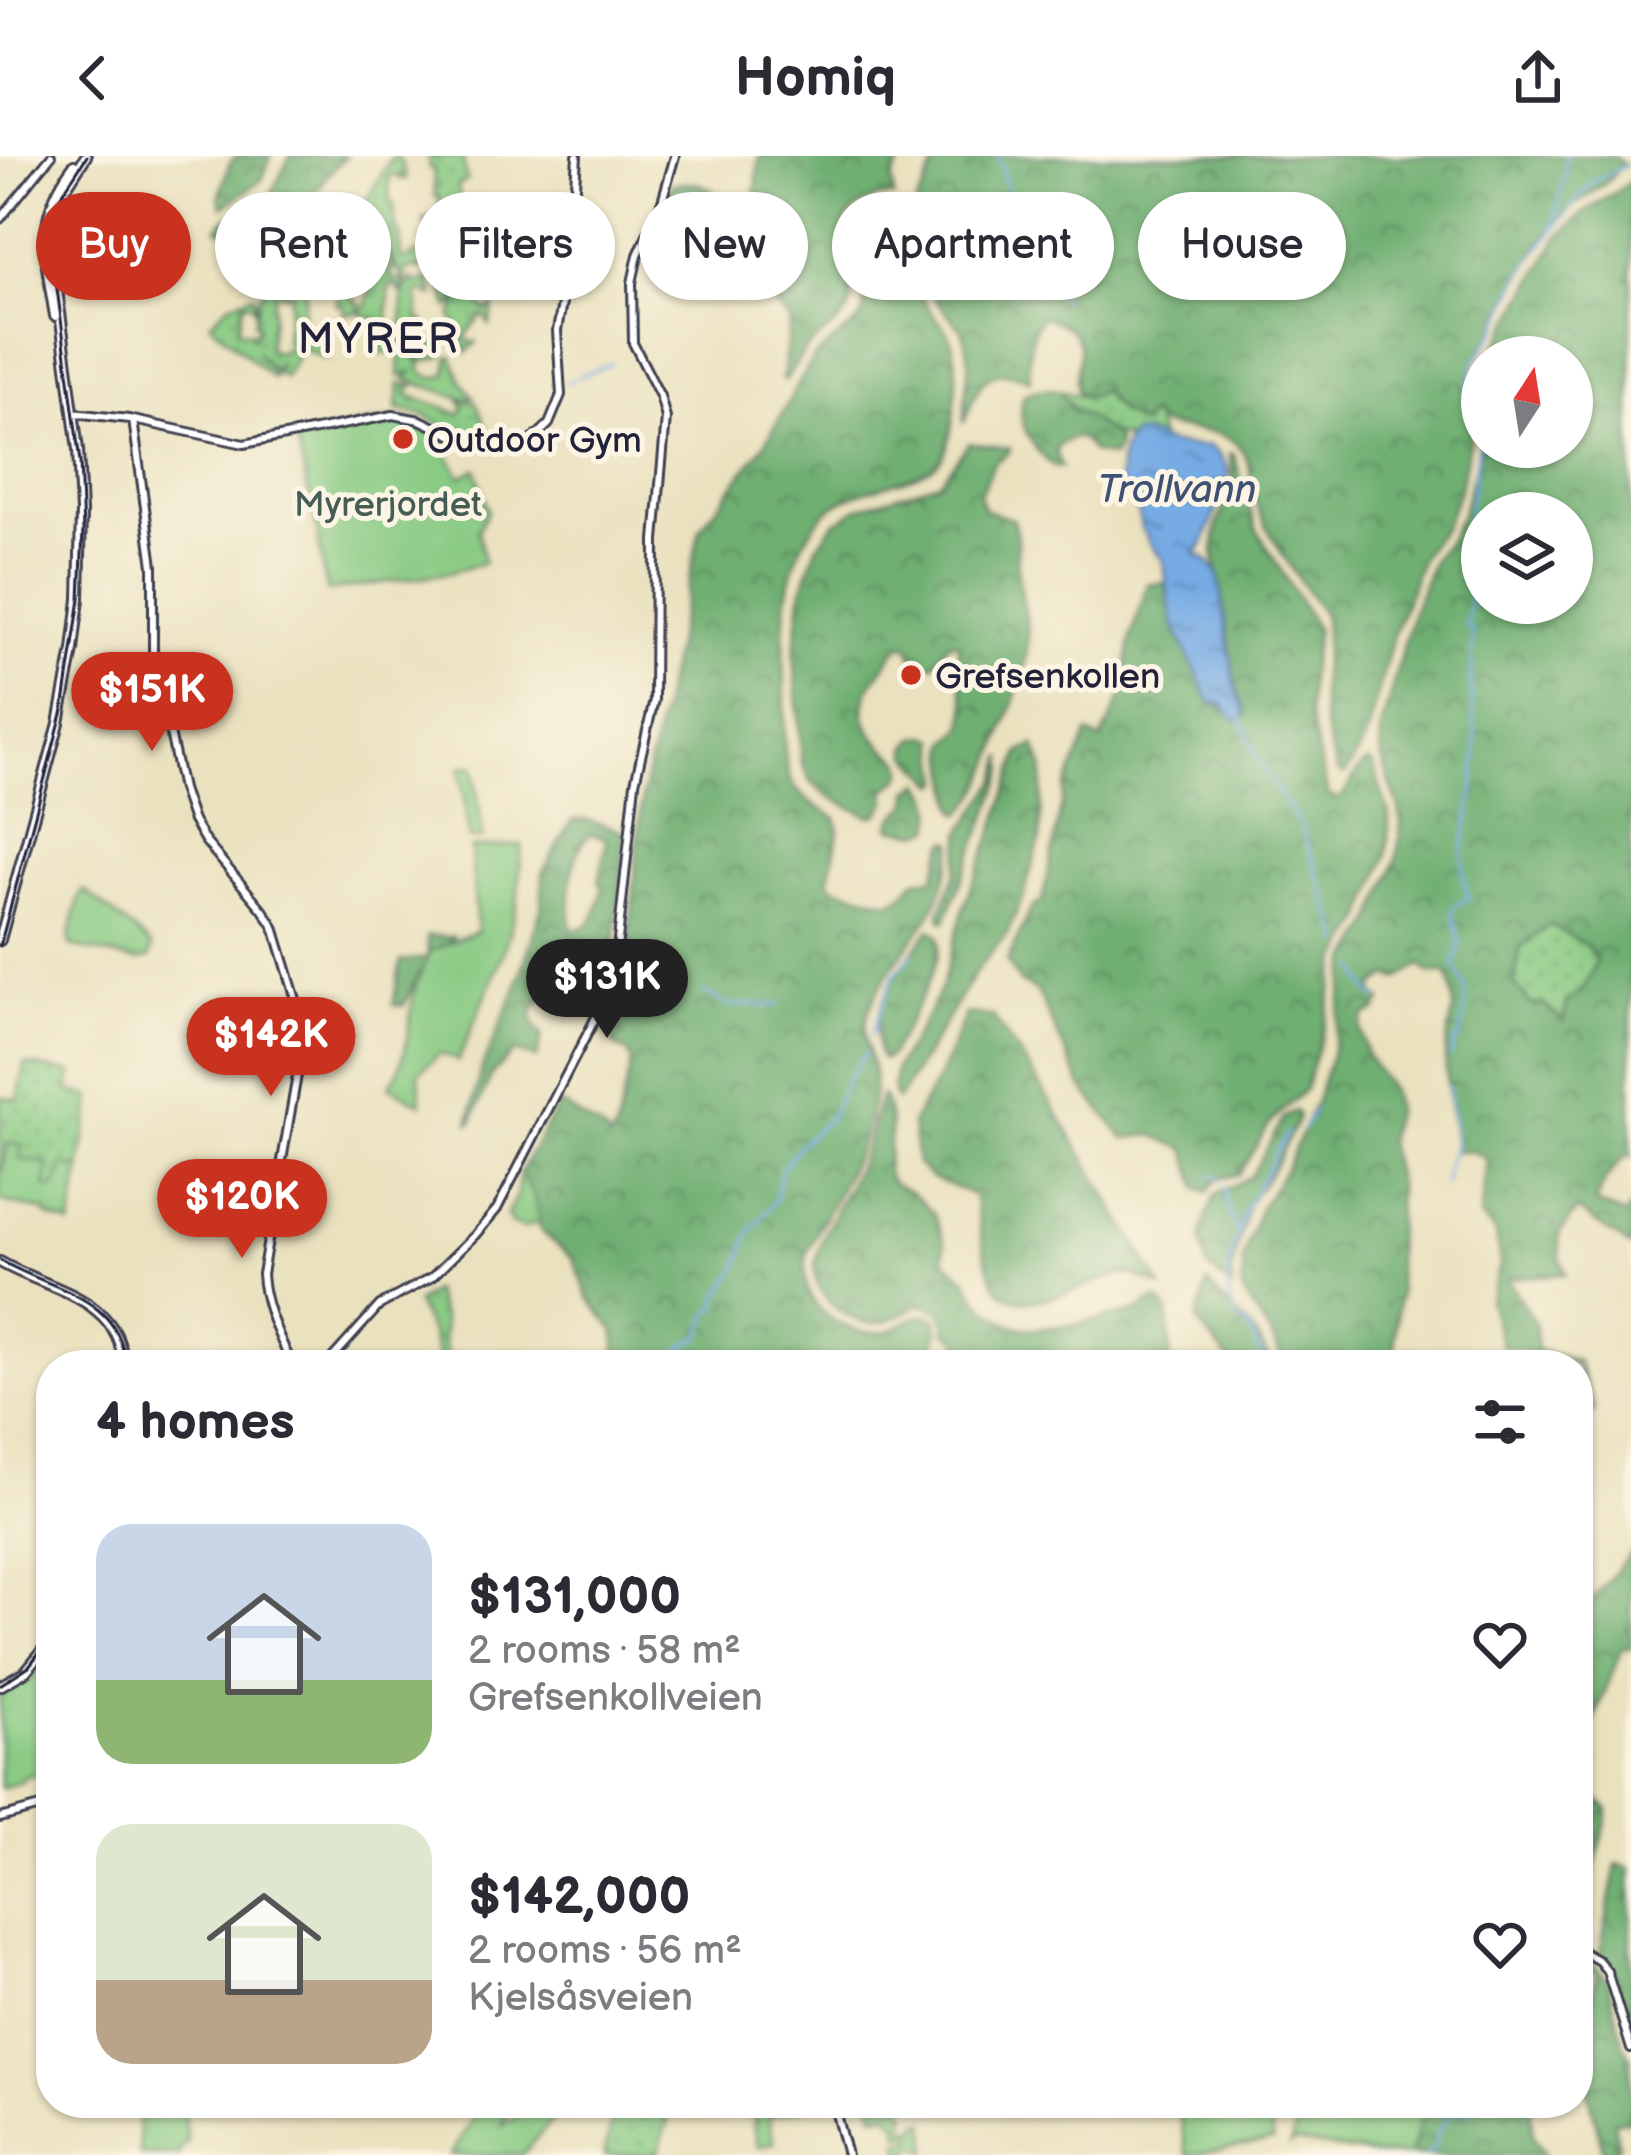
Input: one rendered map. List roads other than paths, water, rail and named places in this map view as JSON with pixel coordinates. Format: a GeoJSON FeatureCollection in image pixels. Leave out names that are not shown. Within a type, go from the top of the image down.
{"type":"FeatureCollection","features":[{"type":"Feature","properties":{"kind":"main road"},"geometry":{"type":"LineString","coordinates":[[0,940],[55,740],[74,641],[81,512],[74,413],[44,233],[56,191],[85,156]]}},
{"type":"Feature","properties":{"kind":"main road"},"geometry":{"type":"LineString","coordinates":[[0,1262],[100,1312],[118,1336],[120,1350]]}},
{"type":"Feature","properties":{"kind":"main road"},"geometry":{"type":"LineString","coordinates":[[0,1686],[36,1660]]}},
{"type":"Feature","properties":{"kind":"street"},"geometry":{"type":"LineString","coordinates":[[0,219],[51,156]]}},
{"type":"Feature","properties":{"kind":"street"},"geometry":{"type":"LineString","coordinates":[[74,413],[133,420],[244,445],[393,415],[420,420],[479,448],[506,450],[532,441],[549,424],[561,395],[557,331],[570,257],[577,156]]}},
{"type":"Feature","properties":{"kind":"street"},"geometry":{"type":"LineString","coordinates":[[340,1350],[380,1305],[432,1276],[491,1217],[603,1004],[617,949],[634,791],[654,700],[655,548],[665,418],[660,396],[633,343],[632,288],[638,255],[675,156]]}},
{"type":"Feature","properties":{"kind":"street"},"geometry":{"type":"LineString","coordinates":[[133,420],[153,566],[153,653],[181,786],[205,841],[271,921],[302,1022],[302,1047],[262,1274],[263,1293],[286,1350]]}},
{"type":"Feature","properties":{"kind":"street"},"geometry":{"type":"LineString","coordinates":[[0,1818],[36,1808]]}},
{"type":"Feature","properties":{"kind":"street"},"geometry":{"type":"LineString","coordinates":[[1593,1958],[1607,1971],[1631,2049]]}},
{"type":"Feature","properties":{"kind":"street"},"geometry":{"type":"LineString","coordinates":[[837,2118],[847,2155]]}},
{"type":"Feature","properties":{"kind":"water","name":"Trollvann"},"geometry":{"type":"Polygon","coordinates":[[[1138,433],[1171,444],[1209,446],[1226,464],[1226,489],[1196,555],[1218,573],[1235,684],[1246,715],[1236,721],[1222,704],[1208,698],[1173,623],[1163,560],[1141,527],[1137,506],[1120,483],[1124,447],[1138,433]]]}},
{"type":"Feature","properties":{"kind":"waterway"},"geometry":{"type":"LineString","coordinates":[[998,156],[1009,192]]}},
{"type":"Feature","properties":{"kind":"waterway"},"geometry":{"type":"LineString","coordinates":[[1552,230],[1566,156]]}},
{"type":"Feature","properties":{"kind":"waterway"},"geometry":{"type":"LineString","coordinates":[[1538,250],[1591,183],[1626,165]]}},
{"type":"Feature","properties":{"kind":"waterway"},"geometry":{"type":"LineString","coordinates":[[1493,336],[1534,255]]}},
{"type":"Feature","properties":{"kind":"waterway"},"geometry":{"type":"LineString","coordinates":[[567,382],[611,364]]}},
{"type":"Feature","properties":{"kind":"waterway"},"geometry":{"type":"LineString","coordinates":[[1450,1058],[1466,1005],[1464,985],[1454,966],[1460,943],[1452,912],[1469,898],[1463,854],[1476,752],[1464,551],[1475,468]]}},
{"type":"Feature","properties":{"kind":"waterway"},"geometry":{"type":"LineString","coordinates":[[1241,718],[1260,764],[1301,827],[1343,944]]}},
{"type":"Feature","properties":{"kind":"waterway"},"geometry":{"type":"LineString","coordinates":[[871,1035],[894,975],[913,953]]}},
{"type":"Feature","properties":{"kind":"waterway"},"geometry":{"type":"LineString","coordinates":[[1357,967],[1365,985],[1379,999]]}},
{"type":"Feature","properties":{"kind":"waterway"},"geometry":{"type":"LineString","coordinates":[[703,992],[728,1005],[779,1005]]}},
{"type":"Feature","properties":{"kind":"waterway"},"geometry":{"type":"LineString","coordinates":[[680,1350],[700,1338],[738,1267],[750,1232],[775,1201],[782,1168],[829,1119],[865,1053]]}},
{"type":"Feature","properties":{"kind":"waterway"},"geometry":{"type":"LineString","coordinates":[[1444,1186],[1456,1145],[1448,1086]]}},
{"type":"Feature","properties":{"kind":"waterway"},"geometry":{"type":"LineString","coordinates":[[1302,1130],[1315,1109]]}},
{"type":"Feature","properties":{"kind":"waterway"},"geometry":{"type":"LineString","coordinates":[[1260,1350],[1234,1314],[1227,1288],[1229,1265],[1245,1210],[1287,1133]]}},
{"type":"Feature","properties":{"kind":"waterway"},"geometry":{"type":"LineString","coordinates":[[1211,1174],[1221,1180]]}},
{"type":"Feature","properties":{"kind":"waterway"},"geometry":{"type":"LineString","coordinates":[[1225,1187],[1226,1205],[1237,1231]]}},
{"type":"Feature","properties":{"kind":"waterway"},"geometry":{"type":"LineString","coordinates":[[1426,2155],[1447,2118]]}},
{"type":"Feature","properties":{"kind":"tram line"},"geometry":{"type":"LineString","coordinates":[[0,946],[63,710],[80,599],[80,462],[50,236],[58,200],[87,156]]}},
{"type":"Feature","properties":{"kind":"tram line"},"geometry":{"type":"LineString","coordinates":[[0,1260],[97,1309],[111,1323],[122,1350]]}},
{"type":"Feature","properties":{"kind":"tram line"},"geometry":{"type":"LineString","coordinates":[[0,1685],[36,1657]]}},
{"type":"Feature","properties":{"kind":"place","name":"Outdoor Gym"},"geometry":{"type":"Point","coordinates":[403,439]}},
{"type":"Feature","properties":{"kind":"place","name":"Grefsenkollen"},"geometry":{"type":"Point","coordinates":[911,675]}},
{"type":"Feature","properties":{"kind":"district","name":"MYRER"},"geometry":{"type":"Point","coordinates":[379,338]}},
{"type":"Feature","properties":{"kind":"park label","name":"Myrerjordet"},"geometry":{"type":"Point","coordinates":[388,503]}}]}
